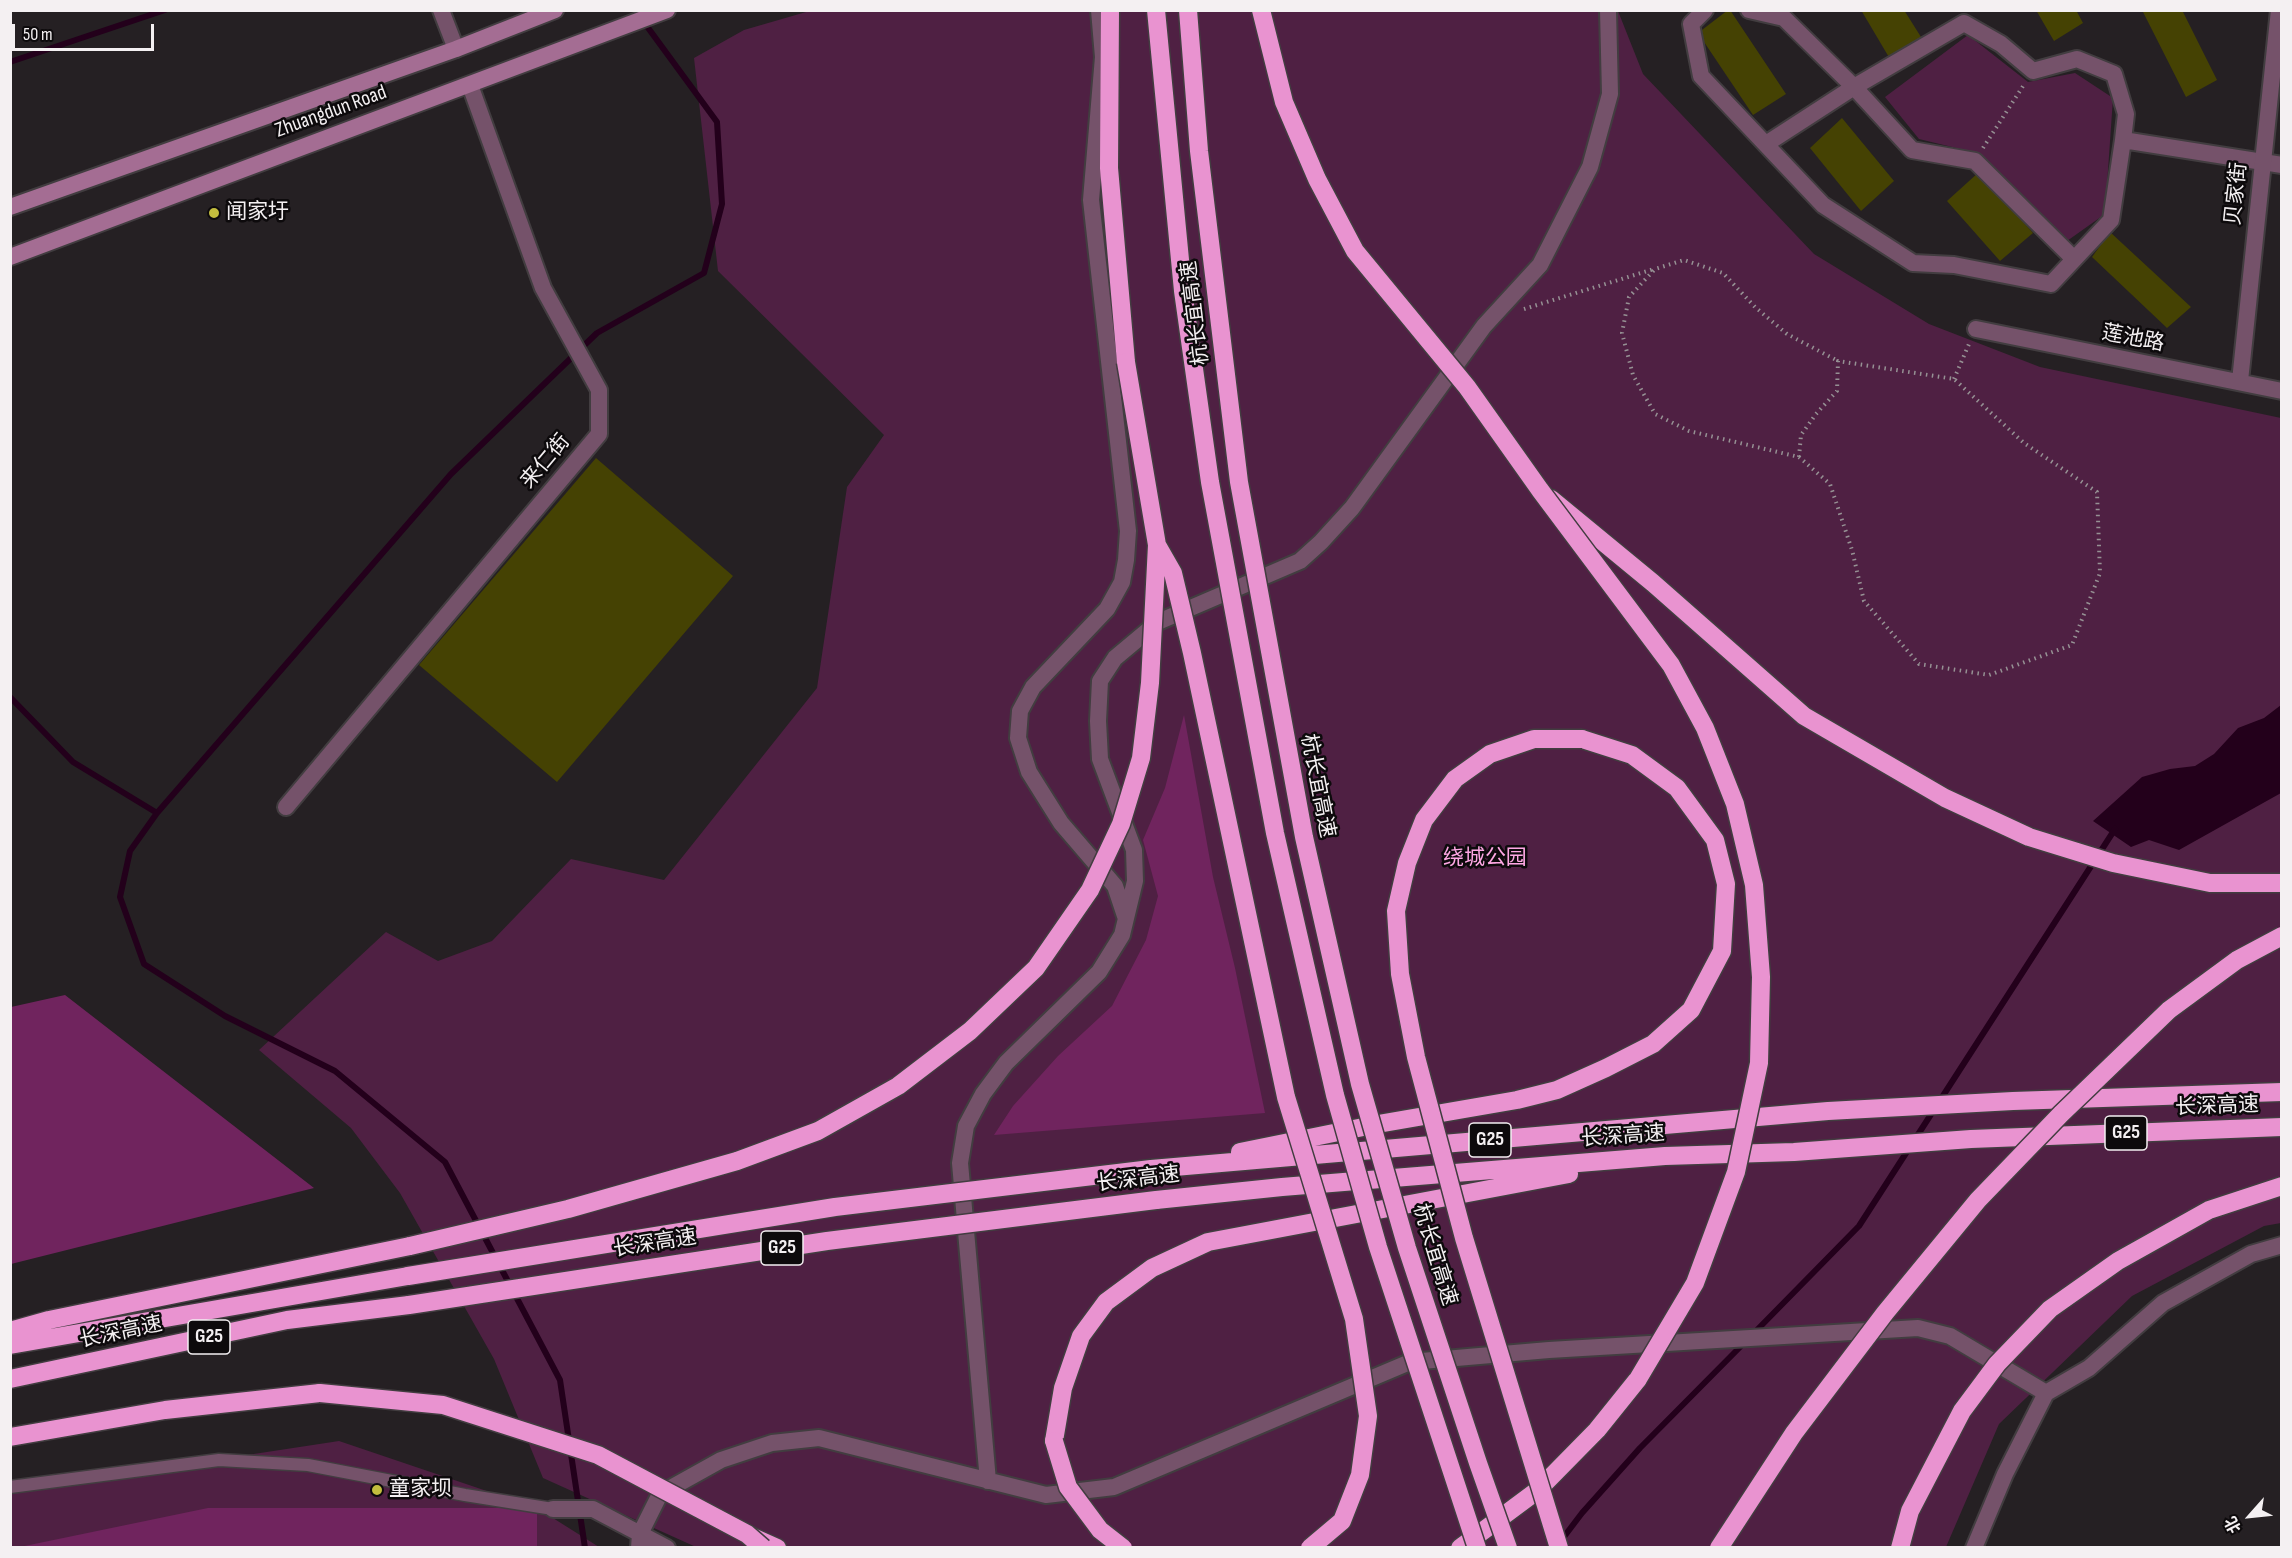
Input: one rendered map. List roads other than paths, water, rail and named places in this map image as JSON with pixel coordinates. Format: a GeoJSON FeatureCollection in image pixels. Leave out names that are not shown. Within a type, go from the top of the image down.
{"type":"FeatureCollection","features":[{"type":"Feature","properties":{"kind":"highway"},"geometry":{"type":"LineString","coordinates":[[10,1331],[50,1320],[410,1246],[567,1209],[737,1161],[818,1131],[898,1086],[970,1031],[1036,969],[1090,890],[1121,824],[1141,758],[1150,683],[1157,545],[1125,350],[1109,168],[1110,10]]}},
{"type":"Feature","properties":{"kind":"highway","name":"杭长宜高速"},"geometry":{"type":"LineString","coordinates":[[1156,10],[1186,314],[1210,482],[1275,833],[1335,1095],[1369,1215],[1477,1548]]}},
{"type":"Feature","properties":{"kind":"highway","name":"杭长宜高速"},"geometry":{"type":"LineString","coordinates":[[1188,10],[1199,151],[1239,483],[1304,837],[1360,1084],[1407,1248],[1508,1548]]}},
{"type":"Feature","properties":{"kind":"highway"},"geometry":{"type":"LineString","coordinates":[[1261,10],[1284,102],[1317,179],[1355,251],[1467,387],[1677,675],[1705,728],[1735,804],[1754,885],[1761,977],[1760,1063],[1736,1172],[1695,1282],[1638,1379],[1597,1430],[1538,1490],[1460,1548]]}},
{"type":"Feature","properties":{"kind":"highway"},"geometry":{"type":"LineString","coordinates":[[1540,490],[1653,583],[1804,716],[1945,798],[2029,837],[2113,863],[2210,883],[2282,883]]}},
{"type":"Feature","properties":{"kind":"highway"},"geometry":{"type":"LineString","coordinates":[[1157,545],[1173,573],[1192,653],[1286,1097],[1354,1319],[1368,1416],[1360,1475],[1342,1521],[1310,1548]]}},
{"type":"Feature","properties":{"kind":"highway"},"geometry":{"type":"LineString","coordinates":[[1181,1166],[1276,1143],[1517,1100],[1557,1090],[1653,1044],[1690,1010],[1722,951],[1726,884],[1715,840],[1677,788],[1632,755],[1582,739],[1534,739],[1490,754],[1455,779],[1424,820],[1407,863],[1396,911],[1400,974],[1416,1057],[1464,1238],[1559,1548]]}},
{"type":"Feature","properties":{"kind":"highway"},"geometry":{"type":"LineString","coordinates":[[1719,1548],[1794,1433],[1885,1313],[1978,1200],[2061,1114],[2169,1010],[2237,960],[2282,936]]}},
{"type":"Feature","properties":{"kind":"highway","name":"长深高速"},"geometry":{"type":"LineString","coordinates":[[10,1345],[408,1276],[835,1207],[1152,1169],[1828,1111],[2013,1101],[2282,1092]]}},
{"type":"Feature","properties":{"kind":"highway","name":"长深高速"},"geometry":{"type":"LineString","coordinates":[[10,1379],[287,1320],[409,1305],[827,1241],[1156,1200],[1294,1186],[1665,1156],[1794,1152],[1971,1139],[2282,1127]]}},
{"type":"Feature","properties":{"kind":"highway"},"geometry":{"type":"LineString","coordinates":[[1123,1548],[1100,1530],[1068,1487],[1054,1441],[1063,1388],[1081,1336],[1106,1302],[1152,1268],[1208,1242],[1665,1156]]}},
{"type":"Feature","properties":{"kind":"highway"},"geometry":{"type":"LineString","coordinates":[[1900,1548],[1910,1511],[1962,1411],[1997,1364],[2050,1310],[2118,1261],[2209,1210],[2282,1186]]}},
{"type":"Feature","properties":{"kind":"highway"},"geometry":{"type":"LineString","coordinates":[[10,1437],[165,1410],[320,1393],[443,1405],[598,1455],[777,1548]]}},
{"type":"Feature","properties":{"kind":"highway"},"geometry":{"type":"LineString","coordinates":[[747,1534],[763,1548]]}},
{"type":"Feature","properties":{"kind":"main road","name":"Zhuangdun Road"},"geometry":{"type":"LineString","coordinates":[[10,257],[667,10]]}},
{"type":"Feature","properties":{"kind":"main road","name":"Zhuangdun Road"},"geometry":{"type":"LineString","coordinates":[[10,207],[456,49],[554,11]]}},
{"type":"Feature","properties":{"kind":"street"},"geometry":{"type":"LineString","coordinates":[[441,10],[456,49]]}},
{"type":"Feature","properties":{"kind":"street"},"geometry":{"type":"LineString","coordinates":[[1099,10],[1103,57],[1090,200],[1128,531],[1126,560],[1122,582],[1107,609],[1033,687],[1020,711],[1018,738],[1029,772],[1062,823],[1115,886],[1126,917]]}},
{"type":"Feature","properties":{"kind":"street"},"geometry":{"type":"LineString","coordinates":[[988,1480],[960,1163],[966,1126],[983,1094],[1006,1063],[1099,972],[1122,935],[1135,881],[1134,850],[1100,759],[1098,721],[1100,681],[1115,658],[1158,621],[1300,561],[1322,542],[1352,508],[1484,326],[1540,265],[1590,167],[1610,94],[1608,10]]}},
{"type":"Feature","properties":{"kind":"street"},"geometry":{"type":"LineString","coordinates":[[1705,10],[1691,24],[1701,76],[1822,205],[1913,263],[1954,265],[2051,284],[2111,220],[2126,114],[2114,74],[2077,59],[2033,71],[1964,17],[1766,144]]}},
{"type":"Feature","properties":{"kind":"street"},"geometry":{"type":"LineString","coordinates":[[1749,10],[1784,18],[1854,87],[1912,150],[1975,161],[2074,259]]}},
{"type":"Feature","properties":{"kind":"street","name":"贝家街"},"geometry":{"type":"LineString","coordinates":[[2240,381],[2279,10]]}},
{"type":"Feature","properties":{"kind":"street","name":"来仁街"},"geometry":{"type":"LineString","coordinates":[[286,807],[599,434],[599,390],[543,288],[471,85]]}},
{"type":"Feature","properties":{"kind":"street"},"geometry":{"type":"LineString","coordinates":[[2122,140],[2282,165]]}},
{"type":"Feature","properties":{"kind":"street","name":"莲池路"},"geometry":{"type":"LineString","coordinates":[[1976,329],[2282,391]]}},
{"type":"Feature","properties":{"kind":"street"},"geometry":{"type":"LineString","coordinates":[[1974,1548],[2006,1474],[2046,1394],[2089,1368],[2163,1303],[2251,1254],[2282,1245]]}},
{"type":"Feature","properties":{"kind":"street"},"geometry":{"type":"LineString","coordinates":[[640,1541],[660,1494],[721,1460],[772,1443],[819,1438],[1046,1495],[1114,1487],[1410,1362],[1549,1350],[1917,1328],[1950,1336],[2046,1394]]}},
{"type":"Feature","properties":{"kind":"street"},"geometry":{"type":"LineString","coordinates":[[553,1509],[593,1509],[640,1541],[667,1548]]}},
{"type":"Feature","properties":{"kind":"lane"},"geometry":{"type":"LineString","coordinates":[[10,1487],[219,1460],[308,1466],[553,1509]]}},
{"type":"Feature","properties":{"kind":"waterway"},"geometry":{"type":"LineString","coordinates":[[10,62],[165,10]]}},
{"type":"Feature","properties":{"kind":"waterway"},"geometry":{"type":"LineString","coordinates":[[585,1548],[560,1380],[445,1162],[335,1071],[225,1016],[144,964],[120,897],[130,851],[157,813],[451,474],[597,333],[704,273],[722,204],[717,122],[635,10]]}},
{"type":"Feature","properties":{"kind":"waterway"},"geometry":{"type":"LineString","coordinates":[[10,697],[73,762],[157,813]]}},
{"type":"Feature","properties":{"kind":"waterway"},"geometry":{"type":"LineString","coordinates":[[1754,1333],[1859,1226],[2115,829]]}},
{"type":"Feature","properties":{"kind":"waterway"},"geometry":{"type":"LineString","coordinates":[[1560,1542],[1582,1513],[1640,1448],[1744,1343]]}},
{"type":"Feature","properties":{"kind":"place","name":"闻家圩"},"geometry":{"type":"Point","coordinates":[214,213]}},
{"type":"Feature","properties":{"kind":"place","name":"童家坝"},"geometry":{"type":"Point","coordinates":[377,1490]}},
{"type":"Feature","properties":{"kind":"park label","name":"绕城公园"},"geometry":{"type":"Point","coordinates":[1485,859]}}]}
